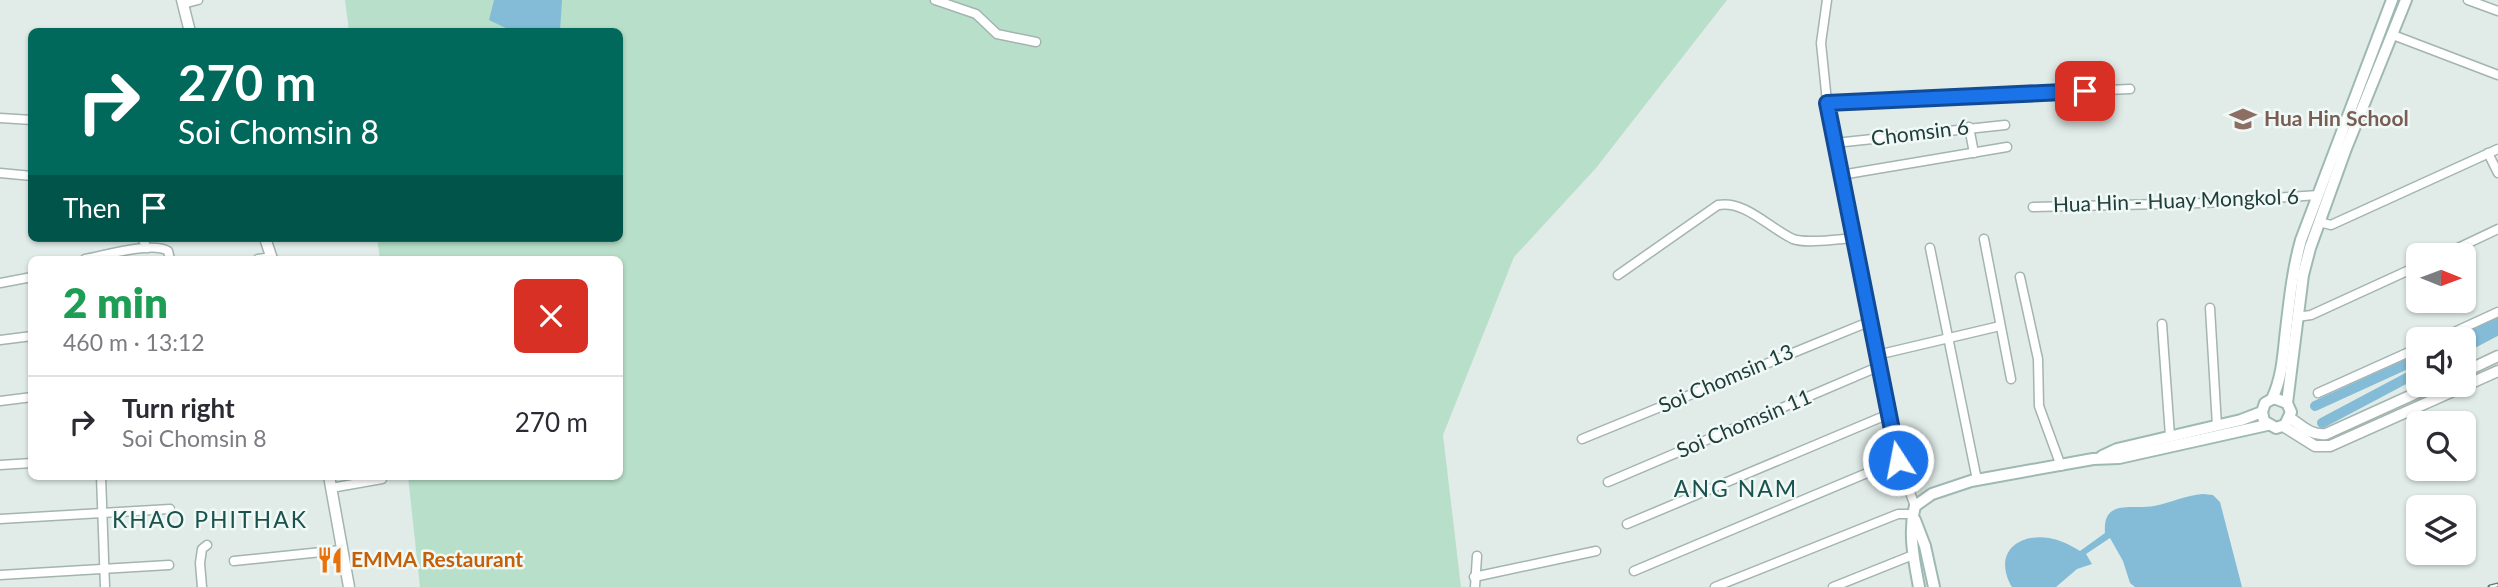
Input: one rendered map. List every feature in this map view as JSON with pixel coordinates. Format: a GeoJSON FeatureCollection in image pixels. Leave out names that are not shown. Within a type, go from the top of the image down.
{"type":"FeatureCollection","features":[{"type":"Feature","properties":{"kind":"main road"},"geometry":{"type":"LineString","coordinates":[[1919,587],[1913,555],[1914,510],[1932,494],[1977,480],[2119,458],[2267,425],[2276,428],[2287,422],[2291,412],[2287,402],[2303,275],[2371,74],[2392,0]]}},
{"type":"Feature","properties":{"kind":"main road"},"geometry":{"type":"LineString","coordinates":[[2272,399],[2278,387],[2282,365],[2294,263],[2318,195],[2371,74],[2393,35],[2406,0]]}},
{"type":"Feature","properties":{"kind":"main road"},"geometry":{"type":"LineString","coordinates":[[2267,425],[2262,412],[2265,403],[2278,398],[2287,402]]}},
{"type":"Feature","properties":{"kind":"main road"},"geometry":{"type":"LineString","coordinates":[[2093,460],[2117,449],[2217,426],[2262,412]]}},
{"type":"Feature","properties":{"kind":"main road"},"geometry":{"type":"LineString","coordinates":[[1914,510],[1926,546],[1934,587]]}},
{"type":"Feature","properties":{"kind":"street"},"geometry":{"type":"LineString","coordinates":[[189,28],[183,2],[198,0]]}},
{"type":"Feature","properties":{"kind":"street"},"geometry":{"type":"LineString","coordinates":[[935,0],[976,15],[997,34],[1036,42]]}},
{"type":"Feature","properties":{"kind":"street"},"geometry":{"type":"LineString","coordinates":[[1715,587],[1914,510],[1898,460],[1827,103],[1821,52],[1822,25],[1827,0]]}},
{"type":"Feature","properties":{"kind":"street"},"geometry":{"type":"LineString","coordinates":[[2468,0],[2498,11]]}},
{"type":"Feature","properties":{"kind":"street"},"geometry":{"type":"LineString","coordinates":[[2393,35],[2498,75]]}},
{"type":"Feature","properties":{"kind":"street"},"geometry":{"type":"LineString","coordinates":[[1827,103],[2130,89]]}},
{"type":"Feature","properties":{"kind":"street"},"geometry":{"type":"LineString","coordinates":[[0,118],[28,120]]}},
{"type":"Feature","properties":{"kind":"street","name":"Chomsin 6"},"geometry":{"type":"LineString","coordinates":[[1835,143],[2005,125]]}},
{"type":"Feature","properties":{"kind":"street"},"geometry":{"type":"LineString","coordinates":[[1969,127],[1975,153]]}},
{"type":"Feature","properties":{"kind":"street"},"geometry":{"type":"LineString","coordinates":[[1841,175],[2007,148]]}},
{"type":"Feature","properties":{"kind":"street"},"geometry":{"type":"LineString","coordinates":[[2319,222],[2331,225],[2498,149]]}},
{"type":"Feature","properties":{"kind":"street"},"geometry":{"type":"LineString","coordinates":[[2488,153],[2498,173]]}},
{"type":"Feature","properties":{"kind":"street"},"geometry":{"type":"LineString","coordinates":[[0,173],[28,176]]}},
{"type":"Feature","properties":{"kind":"street","name":"Hua Hin - Huay Mongkol 6"},"geometry":{"type":"LineString","coordinates":[[2034,207],[2203,203],[2318,195]]}},
{"type":"Feature","properties":{"kind":"street"},"geometry":{"type":"LineString","coordinates":[[1618,275],[1718,205],[1727,203],[1743,209],[1794,239],[1855,238]]}},
{"type":"Feature","properties":{"kind":"street"},"geometry":{"type":"LineString","coordinates":[[2468,243],[2498,229]]}},
{"type":"Feature","properties":{"kind":"street"},"geometry":{"type":"LineString","coordinates":[[1984,239],[2011,379]]}},
{"type":"Feature","properties":{"kind":"street"},"geometry":{"type":"LineString","coordinates":[[144,242],[147,248]]}},
{"type":"Feature","properties":{"kind":"street"},"geometry":{"type":"LineString","coordinates":[[102,256],[147,248],[165,248],[169,256]]}},
{"type":"Feature","properties":{"kind":"street"},"geometry":{"type":"LineString","coordinates":[[1930,248],[1977,480]]}},
{"type":"Feature","properties":{"kind":"street"},"geometry":{"type":"LineString","coordinates":[[2297,317],[2311,315],[2406,271]]}},
{"type":"Feature","properties":{"kind":"street"},"geometry":{"type":"LineString","coordinates":[[2020,277],[2038,359],[2039,406],[2061,466]]}},
{"type":"Feature","properties":{"kind":"street"},"geometry":{"type":"LineString","coordinates":[[0,283],[28,278]]}},
{"type":"Feature","properties":{"kind":"street"},"geometry":{"type":"LineString","coordinates":[[2210,308],[2217,426]]}},
{"type":"Feature","properties":{"kind":"street"},"geometry":{"type":"LineString","coordinates":[[2465,327],[2498,312]]}},
{"type":"Feature","properties":{"kind":"street","name":"Soi Chomsin 13"},"geometry":{"type":"LineString","coordinates":[[1582,439],[1871,321]]}},
{"type":"Feature","properties":{"kind":"street"},"geometry":{"type":"LineString","coordinates":[[2162,324],[2170,436]]}},
{"type":"Feature","properties":{"kind":"street"},"geometry":{"type":"LineString","coordinates":[[1877,355],[2000,326]]}},
{"type":"Feature","properties":{"kind":"street"},"geometry":{"type":"LineString","coordinates":[[0,340],[28,336]]}},
{"type":"Feature","properties":{"kind":"street"},"geometry":{"type":"LineString","coordinates":[[2318,393],[2406,353]]}},
{"type":"Feature","properties":{"kind":"street"},"geometry":{"type":"LineString","coordinates":[[2476,366],[2498,356]]}},
{"type":"Feature","properties":{"kind":"street","name":"Soi Chomsin 11"},"geometry":{"type":"LineString","coordinates":[[1608,482],[1880,366]]}},
{"type":"Feature","properties":{"kind":"street"},"geometry":{"type":"LineString","coordinates":[[2287,422],[2315,446],[2330,446],[2498,371]]}},
{"type":"Feature","properties":{"kind":"street"},"geometry":{"type":"LineString","coordinates":[[2287,422],[2317,435],[2326,434],[2408,397]]}},
{"type":"Feature","properties":{"kind":"street"},"geometry":{"type":"LineString","coordinates":[[0,401],[28,398]]}},
{"type":"Feature","properties":{"kind":"street"},"geometry":{"type":"LineString","coordinates":[[1627,524],[1889,414]]}},
{"type":"Feature","properties":{"kind":"street"},"geometry":{"type":"LineString","coordinates":[[1634,571],[1898,460]]}},
{"type":"Feature","properties":{"kind":"street"},"geometry":{"type":"LineString","coordinates":[[0,465],[28,463]]}},
{"type":"Feature","properties":{"kind":"street"},"geometry":{"type":"LineString","coordinates":[[101,480],[105,587]]}},
{"type":"Feature","properties":{"kind":"street"},"geometry":{"type":"LineString","coordinates":[[330,480],[349,587]]}},
{"type":"Feature","properties":{"kind":"street"},"geometry":{"type":"LineString","coordinates":[[331,488],[376,480]]}},
{"type":"Feature","properties":{"kind":"street"},"geometry":{"type":"LineString","coordinates":[[0,519],[170,509]]}},
{"type":"Feature","properties":{"kind":"street"},"geometry":{"type":"LineString","coordinates":[[202,587],[200,563],[202,549],[207,545]]}},
{"type":"Feature","properties":{"kind":"street"},"geometry":{"type":"LineString","coordinates":[[234,561],[341,550]]}},
{"type":"Feature","properties":{"kind":"street"},"geometry":{"type":"LineString","coordinates":[[1477,556],[1474,582],[1596,551]]}},
{"type":"Feature","properties":{"kind":"street"},"geometry":{"type":"LineString","coordinates":[[1833,587],[1913,555]]}},
{"type":"Feature","properties":{"kind":"street"},"geometry":{"type":"LineString","coordinates":[[0,575],[169,565]]}},
{"type":"Feature","properties":{"kind":"green space"},"geometry":{"type":"Polygon","coordinates":[[[345,0],[1727,0],[1596,168],[1514,257],[1443,435],[1461,587],[420,587],[408,480],[623,480],[623,256],[380,256],[378,242],[623,242],[623,28],[349,28],[345,0]]]}},
{"type":"Feature","properties":{"kind":"water"},"geometry":{"type":"Polygon","coordinates":[[[494,0],[562,0],[560,28],[506,28],[489,20],[494,0]]]}},
{"type":"Feature","properties":{"kind":"water"},"geometry":{"type":"Polygon","coordinates":[[[2203,494],[2213,495],[2220,502],[2242,587],[2135,587],[2130,583],[2123,561],[2110,538],[2086,554],[2092,564],[2077,569],[2056,587],[2012,587],[2007,576],[2007,556],[2018,543],[2027,539],[2053,539],[2080,551],[2105,533],[2105,522],[2114,510],[2154,506],[2203,494]]]}},
{"type":"Feature","properties":{"kind":"waterway"},"geometry":{"type":"LineString","coordinates":[[2476,332],[2498,322]]}},
{"type":"Feature","properties":{"kind":"waterway"},"geometry":{"type":"LineString","coordinates":[[2476,342],[2498,330]]}},
{"type":"Feature","properties":{"kind":"waterway"},"geometry":{"type":"LineString","coordinates":[[2315,406],[2406,364]]}},
{"type":"Feature","properties":{"kind":"waterway"},"geometry":{"type":"LineString","coordinates":[[2322,423],[2406,378]]}},
{"type":"Feature","properties":{"kind":"railway"},"geometry":{"type":"LineString","coordinates":[[2490,587],[2498,585]]}},
{"type":"Feature","properties":{"kind":"place","name":"Hua Hin School"},"geometry":{"type":"Point","coordinates":[2243,119]}},
{"type":"Feature","properties":{"kind":"place","name":"EMMA Restaurant"},"geometry":{"type":"Point","coordinates":[330,560]}},
{"type":"Feature","properties":{"kind":"district","name":"ANG NAM"},"geometry":{"type":"Point","coordinates":[1736,489]}},
{"type":"Feature","properties":{"kind":"district","name":"KHAO PHITHAK"},"geometry":{"type":"Point","coordinates":[210,520]}},
{"type":"Feature","properties":{"kind":"route"},"geometry":{"type":"LineString","coordinates":[[1898,460],[1827,103],[2085,91]]}}]}
